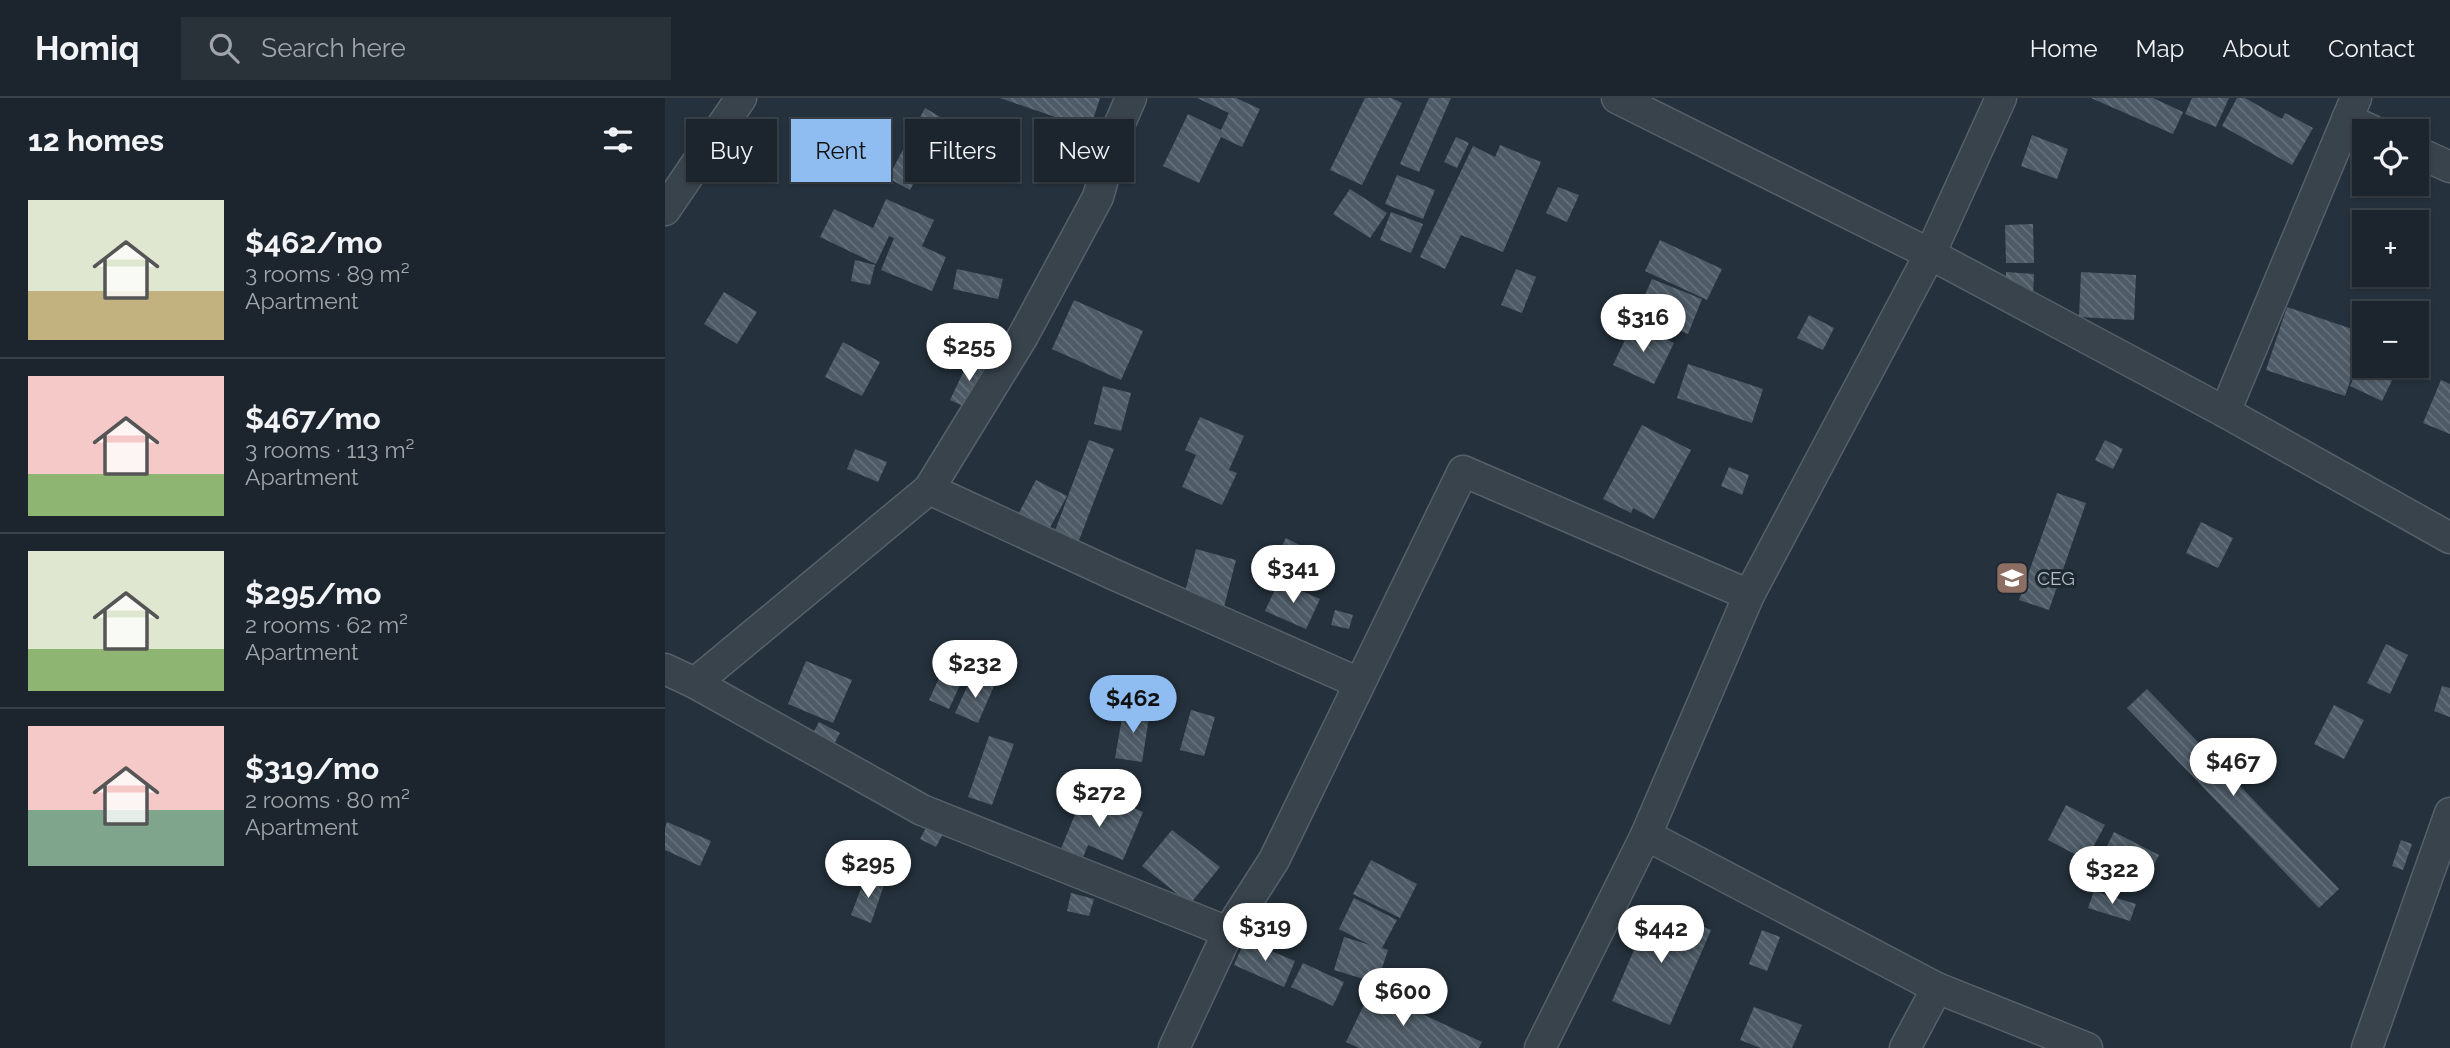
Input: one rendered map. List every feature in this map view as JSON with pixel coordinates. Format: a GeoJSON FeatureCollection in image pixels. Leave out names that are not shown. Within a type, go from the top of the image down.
{"type":"FeatureCollection","features":[{"type":"Feature","properties":{"kind":"street"},"geometry":{"type":"LineString","coordinates":[[665,210],[741,98]]}},
{"type":"Feature","properties":{"kind":"street"},"geometry":{"type":"LineString","coordinates":[[695,683],[929,489],[1023,336],[1098,197],[1117,130],[1131,98]]}},
{"type":"Feature","properties":{"kind":"street"},"geometry":{"type":"LineString","coordinates":[[1540,1048],[1646,835],[1749,595],[1930,254],[2001,98]]}},
{"type":"Feature","properties":{"kind":"street"},"geometry":{"type":"LineString","coordinates":[[1621,99],[1930,254],[2225,412],[2450,538]]}},
{"type":"Feature","properties":{"kind":"street"},"geometry":{"type":"LineString","coordinates":[[2225,412],[2359,116]]}},
{"type":"Feature","properties":{"kind":"street"},"geometry":{"type":"LineString","coordinates":[[2429,157],[2450,167]]}},
{"type":"Feature","properties":{"kind":"street"},"geometry":{"type":"LineString","coordinates":[[1174,1048],[1228,932],[1274,860],[1463,471],[1749,595]]}},
{"type":"Feature","properties":{"kind":"street"},"geometry":{"type":"LineString","coordinates":[[929,489],[1359,683]]}},
{"type":"Feature","properties":{"kind":"street"},"geometry":{"type":"LineString","coordinates":[[665,669],[695,683],[922,810],[1228,932]]}},
{"type":"Feature","properties":{"kind":"street"},"geometry":{"type":"LineString","coordinates":[[2367,1048],[2450,813]]}},
{"type":"Feature","properties":{"kind":"street"},"geometry":{"type":"LineString","coordinates":[[1646,835],[1937,988],[2087,1048]]}},
{"type":"Feature","properties":{"kind":"street"},"geometry":{"type":"LineString","coordinates":[[1905,1048],[1937,988]]}},
{"type":"Feature","properties":{"kind":"building"},"geometry":{"type":"Polygon","coordinates":[[[1000,98],[1100,98],[1093,119],[1061,119],[1000,98]]]}},
{"type":"Feature","properties":{"kind":"building"},"geometry":{"type":"Polygon","coordinates":[[[1197,98],[1236,98],[1260,109],[1242,147],[1221,137],[1199,183],[1163,166],[1188,114],[1221,130],[1229,113],[1197,98]]]}},
{"type":"Feature","properties":{"kind":"building"},"geometry":{"type":"Polygon","coordinates":[[[1365,98],[1391,98],[1402,103],[1362,185],[1330,170],[1365,98]]]}},
{"type":"Feature","properties":{"kind":"building"},"geometry":{"type":"Polygon","coordinates":[[[1429,98],[1451,98],[1419,172],[1400,164],[1429,98]]]}},
{"type":"Feature","properties":{"kind":"building"},"geometry":{"type":"Polygon","coordinates":[[[2091,98],[2153,98],[2183,112],[2173,134],[2091,98]]]}},
{"type":"Feature","properties":{"kind":"building"},"geometry":{"type":"Polygon","coordinates":[[[2192,98],[2229,98],[2216,127],[2185,114],[2192,98]]]}},
{"type":"Feature","properties":{"kind":"building"},"geometry":{"type":"Polygon","coordinates":[[[2237,98],[2245,98],[2282,119],[2285,113],[2313,128],[2292,165],[2222,126],[2237,98]]]}},
{"type":"Feature","properties":{"kind":"building"},"geometry":{"type":"Polygon","coordinates":[[[925,108],[944,119],[919,119],[925,108]]]}},
{"type":"Feature","properties":{"kind":"building"},"geometry":{"type":"Polygon","coordinates":[[[2032,135],[2068,149],[2057,179],[2021,166],[2032,135]]]}},
{"type":"Feature","properties":{"kind":"building"},"geometry":{"type":"Polygon","coordinates":[[[1456,137],[1469,143],[1457,168],[1444,162],[1456,137]]]}},
{"type":"Feature","properties":{"kind":"building"},"geometry":{"type":"Polygon","coordinates":[[[1500,145],[1541,162],[1503,252],[1461,235],[1445,269],[1420,257],[1473,146],[1495,157],[1500,145]]]}},
{"type":"Feature","properties":{"kind":"building"},"geometry":{"type":"Polygon","coordinates":[[[905,146],[905,182],[914,182],[910,190],[891,180],[891,172],[905,146]]]}},
{"type":"Feature","properties":{"kind":"building"},"geometry":{"type":"Polygon","coordinates":[[[1397,175],[1435,190],[1423,219],[1385,204],[1397,175]]]}},
{"type":"Feature","properties":{"kind":"building"},"geometry":{"type":"Polygon","coordinates":[[[1558,187],[1579,195],[1567,222],[1546,213],[1558,187]]]}},
{"type":"Feature","properties":{"kind":"building"},"geometry":{"type":"Polygon","coordinates":[[[1350,189],[1387,213],[1370,238],[1333,214],[1350,189]]]}},
{"type":"Feature","properties":{"kind":"building"},"geometry":{"type":"Polygon","coordinates":[[[886,199],[934,220],[922,246],[946,257],[932,291],[881,270],[894,238],[889,236],[876,264],[820,237],[834,209],[873,228],[886,199]]]}},
{"type":"Feature","properties":{"kind":"building"},"geometry":{"type":"Polygon","coordinates":[[[1391,212],[1423,224],[1411,253],[1380,240],[1391,212]]]}},
{"type":"Feature","properties":{"kind":"building"},"geometry":{"type":"Polygon","coordinates":[[[2033,224],[2034,263],[2006,263],[2005,225],[2033,224]]]}},
{"type":"Feature","properties":{"kind":"building"},"geometry":{"type":"Polygon","coordinates":[[[1660,240],[1722,269],[1707,300],[1645,271],[1660,240]]]}},
{"type":"Feature","properties":{"kind":"building"},"geometry":{"type":"Polygon","coordinates":[[[855,260],[875,265],[870,285],[851,281],[855,260]]]}},
{"type":"Feature","properties":{"kind":"building"},"geometry":{"type":"Polygon","coordinates":[[[957,269],[1003,279],[998,299],[953,289],[957,269]]]}},
{"type":"Feature","properties":{"kind":"building"},"geometry":{"type":"Polygon","coordinates":[[[1516,269],[1536,277],[1522,313],[1501,305],[1516,269]]]}},
{"type":"Feature","properties":{"kind":"building"},"geometry":{"type":"Polygon","coordinates":[[[2006,272],[2034,274],[2033,296],[2005,294],[2006,272]]]}},
{"type":"Feature","properties":{"kind":"building"},"geometry":{"type":"Polygon","coordinates":[[[2081,272],[2136,275],[2134,320],[2079,317],[2081,272]]]}},
{"type":"Feature","properties":{"kind":"building"},"geometry":{"type":"Polygon","coordinates":[[[1652,279],[1702,299],[1688,334],[1637,313],[1652,279]]]}},
{"type":"Feature","properties":{"kind":"building"},"geometry":{"type":"Polygon","coordinates":[[[724,292],[757,312],[737,344],[704,324],[724,292]]]}},
{"type":"Feature","properties":{"kind":"building"},"geometry":{"type":"Polygon","coordinates":[[[1074,300],[1143,331],[1121,380],[1052,349],[1074,300]]]}},
{"type":"Feature","properties":{"kind":"building"},"geometry":{"type":"Polygon","coordinates":[[[2287,307],[2352,329],[2352,375],[2345,396],[2266,370],[2287,307]]]}},
{"type":"Feature","properties":{"kind":"building"},"geometry":{"type":"Polygon","coordinates":[[[1809,315],[1834,328],[1823,350],[1797,338],[1809,315]]]}},
{"type":"Feature","properties":{"kind":"building"},"geometry":{"type":"Polygon","coordinates":[[[1633,323],[1674,343],[1654,384],[1613,365],[1633,323]]]}},
{"type":"Feature","properties":{"kind":"building"},"geometry":{"type":"Polygon","coordinates":[[[843,342],[880,362],[862,396],[825,377],[843,342]]]}},
{"type":"Feature","properties":{"kind":"building"},"geometry":{"type":"Polygon","coordinates":[[[970,358],[989,367],[968,408],[950,400],[970,358]]]}},
{"type":"Feature","properties":{"kind":"building"},"geometry":{"type":"Polygon","coordinates":[[[1688,364],[1763,389],[1752,423],[1677,398],[1688,364]]]}},
{"type":"Feature","properties":{"kind":"building"},"geometry":{"type":"Polygon","coordinates":[[[2354,378],[2393,378],[2382,401],[2350,386],[2354,378]]]}},
{"type":"Feature","properties":{"kind":"building"},"geometry":{"type":"Polygon","coordinates":[[[2441,380],[2450,384],[2450,434],[2423,423],[2441,380]]]}},
{"type":"Feature","properties":{"kind":"building"},"geometry":{"type":"Polygon","coordinates":[[[1103,386],[1131,393],[1121,431],[1094,424],[1103,386]]]}},
{"type":"Feature","properties":{"kind":"building"},"geometry":{"type":"Polygon","coordinates":[[[1200,417],[1244,436],[1229,470],[1237,473],[1222,505],[1182,487],[1196,455],[1185,450],[1200,417]]]}},
{"type":"Feature","properties":{"kind":"building"},"geometry":{"type":"Polygon","coordinates":[[[1642,425],[1691,450],[1654,519],[1633,508],[1631,513],[1603,499],[1642,425]]]}},
{"type":"Feature","properties":{"kind":"building"},"geometry":{"type":"Polygon","coordinates":[[[1089,440],[1114,449],[1068,569],[1044,560],[1089,440]]]}},
{"type":"Feature","properties":{"kind":"building"},"geometry":{"type":"Polygon","coordinates":[[[2105,440],[2123,449],[2113,469],[2095,460],[2105,440]]]}},
{"type":"Feature","properties":{"kind":"building"},"geometry":{"type":"Polygon","coordinates":[[[855,449],[887,462],[878,482],[847,469],[855,449]]]}},
{"type":"Feature","properties":{"kind":"building"},"geometry":{"type":"Polygon","coordinates":[[[1729,467],[1749,475],[1742,495],[1721,486],[1729,467]]]}},
{"type":"Feature","properties":{"kind":"building"},"geometry":{"type":"Polygon","coordinates":[[[1036,480],[1067,496],[1039,548],[1009,532],[1036,480]]]}},
{"type":"Feature","properties":{"kind":"building"},"geometry":{"type":"Polygon","coordinates":[[[2057,493],[2086,503],[2049,610],[2019,600],[2057,493]]]}},
{"type":"Feature","properties":{"kind":"building"},"geometry":{"type":"Polygon","coordinates":[[[2201,522],[2233,538],[2218,568],[2186,553],[2201,522]]]}},
{"type":"Feature","properties":{"kind":"building"},"geometry":{"type":"Polygon","coordinates":[[[1286,538],[1333,562],[1318,591],[1271,567],[1286,538]]]}},
{"type":"Feature","properties":{"kind":"building"},"geometry":{"type":"Polygon","coordinates":[[[1196,549],[1236,560],[1223,611],[1183,600],[1196,549]]]}},
{"type":"Feature","properties":{"kind":"building"},"geometry":{"type":"Polygon","coordinates":[[[1279,581],[1320,599],[1306,629],[1265,611],[1279,581]]]}},
{"type":"Feature","properties":{"kind":"building"},"geometry":{"type":"Polygon","coordinates":[[[1335,610],[1353,615],[1349,629],[1331,625],[1335,610]]]}},
{"type":"Feature","properties":{"kind":"building"},"geometry":{"type":"Polygon","coordinates":[[[2386,644],[2408,655],[2390,694],[2367,683],[2386,644]]]}},
{"type":"Feature","properties":{"kind":"building"},"geometry":{"type":"Polygon","coordinates":[[[951,652],[971,661],[949,709],[929,700],[951,652]]]}},
{"type":"Feature","properties":{"kind":"building"},"geometry":{"type":"Polygon","coordinates":[[[806,661],[852,680],[833,723],[788,704],[806,661]]]}},
{"type":"Feature","properties":{"kind":"building"},"geometry":{"type":"Polygon","coordinates":[[[972,676],[994,686],[978,723],[955,713],[972,676]]]}},
{"type":"Feature","properties":{"kind":"building"},"geometry":{"type":"Polygon","coordinates":[[[2442,686],[2450,688],[2450,717],[2434,711],[2442,686]]]}},
{"type":"Feature","properties":{"kind":"building"},"geometry":{"type":"Polygon","coordinates":[[[2147,689],[2339,889],[2319,908],[2127,708],[2147,689]]]}},
{"type":"Feature","properties":{"kind":"building"},"geometry":{"type":"Polygon","coordinates":[[[2334,705],[2364,720],[2344,759],[2314,744],[2334,705]]]}},
{"type":"Feature","properties":{"kind":"building"},"geometry":{"type":"Polygon","coordinates":[[[1124,707],[1150,711],[1142,762],[1115,758],[1124,707]]]}},
{"type":"Feature","properties":{"kind":"building"},"geometry":{"type":"Polygon","coordinates":[[[1191,710],[1215,717],[1204,756],[1180,750],[1191,710]]]}},
{"type":"Feature","properties":{"kind":"building"},"geometry":{"type":"Polygon","coordinates":[[[819,722],[840,733],[820,770],[799,759],[819,722]]]}},
{"type":"Feature","properties":{"kind":"building"},"geometry":{"type":"Polygon","coordinates":[[[989,736],[1014,744],[992,805],[968,797],[989,736]]]}},
{"type":"Feature","properties":{"kind":"building"},"geometry":{"type":"Polygon","coordinates":[[[1086,788],[1143,812],[1123,860],[1088,845],[1077,872],[1055,863],[1086,788]]]}},
{"type":"Feature","properties":{"kind":"building"},"geometry":{"type":"Polygon","coordinates":[[[938,805],[954,813],[936,847],[920,839],[938,805]]]}},
{"type":"Feature","properties":{"kind":"building"},"geometry":{"type":"Polygon","coordinates":[[[2066,805],[2105,825],[2086,860],[2048,840],[2066,805]]]}},
{"type":"Feature","properties":{"kind":"building"},"geometry":{"type":"Polygon","coordinates":[[[667,822],[711,841],[700,866],[665,850],[667,822]]]}},
{"type":"Feature","properties":{"kind":"building"},"geometry":{"type":"Polygon","coordinates":[[[1172,830],[1220,867],[1190,904],[1142,866],[1172,830]]]}},
{"type":"Feature","properties":{"kind":"building"},"geometry":{"type":"Polygon","coordinates":[[[2114,832],[2159,855],[2141,889],[2097,866],[2114,832]]]}},
{"type":"Feature","properties":{"kind":"building"},"geometry":{"type":"Polygon","coordinates":[[[2401,840],[2412,844],[2403,870],[2392,866],[2401,840]]]}},
{"type":"Feature","properties":{"kind":"building"},"geometry":{"type":"Polygon","coordinates":[[[1371,860],[1417,884],[1400,918],[1353,894],[1371,860]]]}},
{"type":"Feature","properties":{"kind":"building"},"geometry":{"type":"Polygon","coordinates":[[[865,878],[884,885],[871,923],[851,915],[865,878]]]}},
{"type":"Feature","properties":{"kind":"building"},"geometry":{"type":"Polygon","coordinates":[[[2094,891],[2136,904],[2130,921],[2088,908],[2094,891]]]}},
{"type":"Feature","properties":{"kind":"building"},"geometry":{"type":"Polygon","coordinates":[[[1071,893],[1094,899],[1089,916],[1067,911],[1071,893]]]}},
{"type":"Feature","properties":{"kind":"building"},"geometry":{"type":"Polygon","coordinates":[[[1354,898],[1397,920],[1382,948],[1388,950],[1377,983],[1334,970],[1344,937],[1370,945],[1339,929],[1354,898]]]}},
{"type":"Feature","properties":{"kind":"building"},"geometry":{"type":"Polygon","coordinates":[[[1653,906],[1711,930],[1670,1025],[1612,1001],[1653,906]]]}},
{"type":"Feature","properties":{"kind":"building"},"geometry":{"type":"Polygon","coordinates":[[[1762,930],[1780,937],[1767,971],[1749,964],[1762,930]]]}},
{"type":"Feature","properties":{"kind":"building"},"geometry":{"type":"Polygon","coordinates":[[[1245,940],[1295,961],[1284,987],[1234,965],[1245,940]]]}},
{"type":"Feature","properties":{"kind":"building"},"geometry":{"type":"Polygon","coordinates":[[[1303,963],[1344,982],[1333,1006],[1291,987],[1303,963]]]}},
{"type":"Feature","properties":{"kind":"building"},"geometry":{"type":"Polygon","coordinates":[[[1371,990],[1482,1042],[1479,1048],[1359,1048],[1346,1042],[1371,990]]]}},
{"type":"Feature","properties":{"kind":"building"},"geometry":{"type":"Polygon","coordinates":[[[1754,1007],[1802,1025],[1792,1048],[1761,1048],[1740,1040],[1754,1007]]]}},
{"type":"Feature","properties":{"kind":"place","name":"CEG"},"geometry":{"type":"Point","coordinates":[2012,578]}}]}
